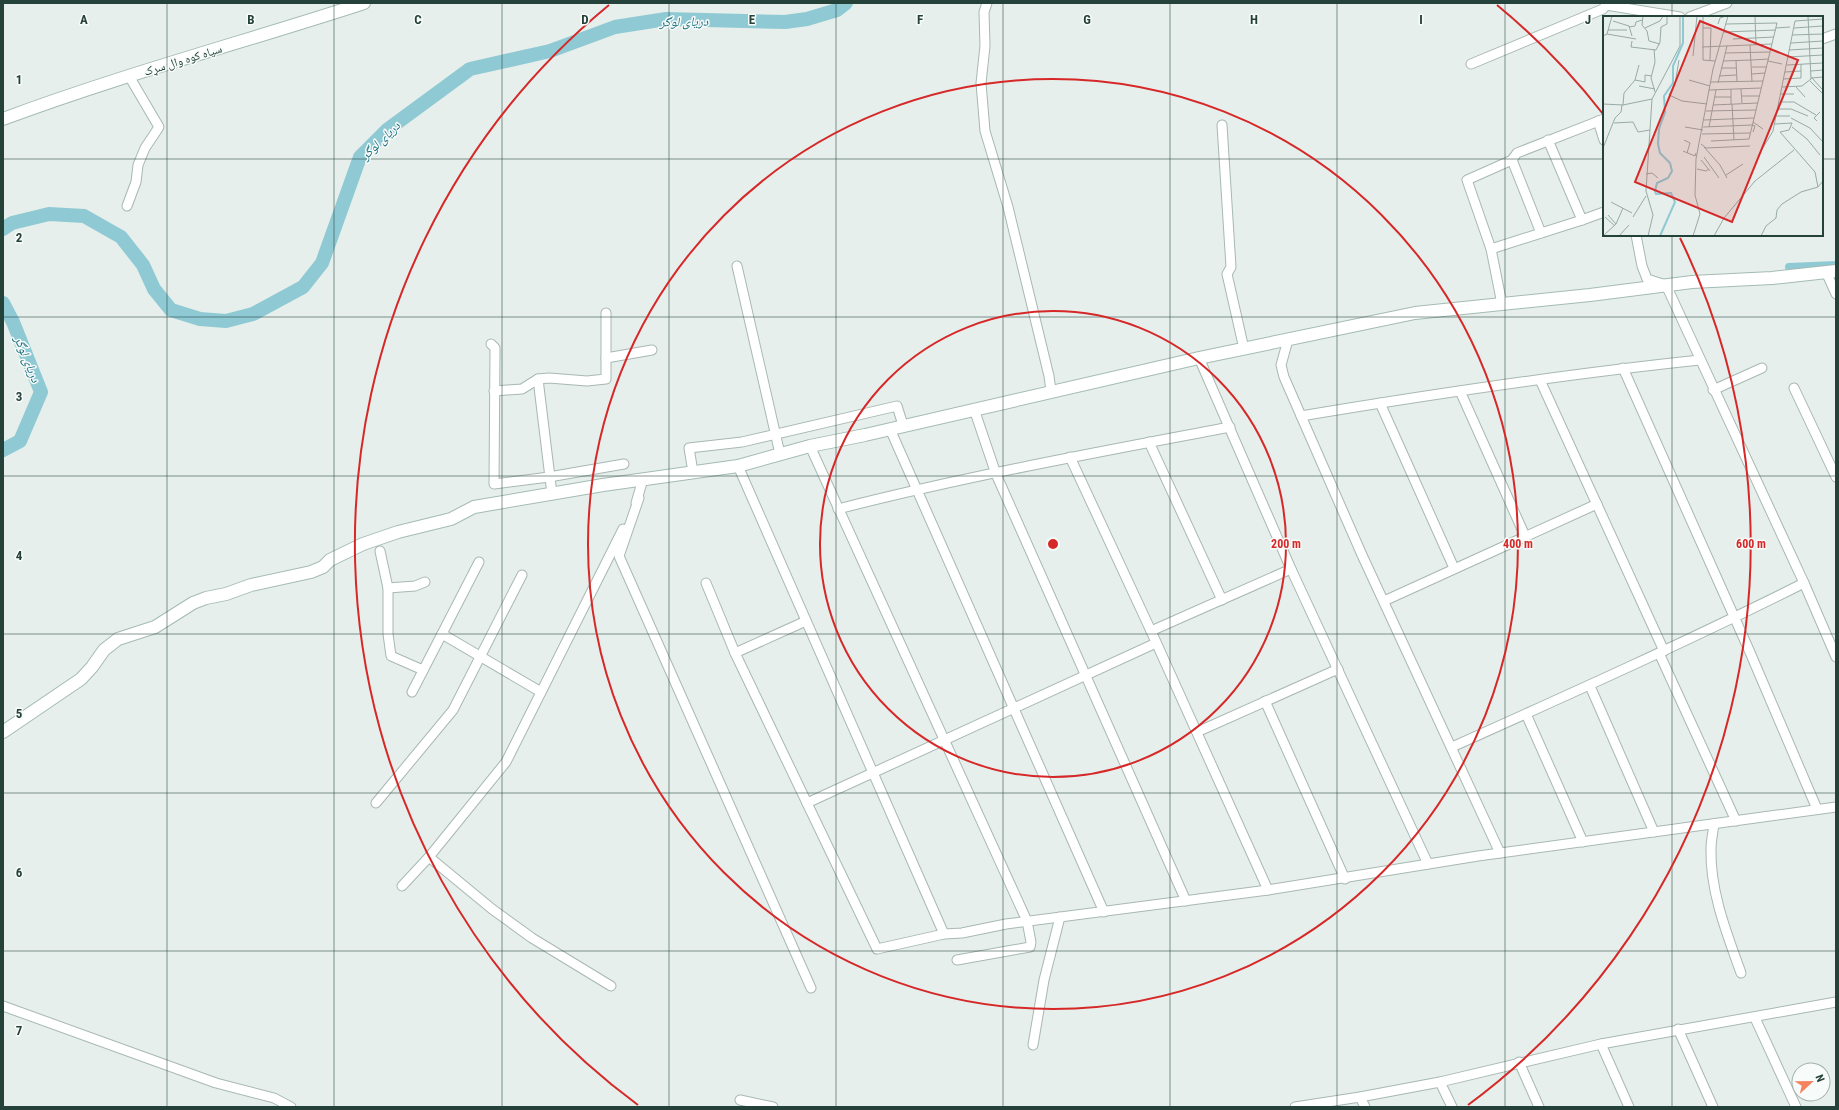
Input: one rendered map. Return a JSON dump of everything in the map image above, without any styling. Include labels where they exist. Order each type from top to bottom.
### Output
[{"type":"street","name":"سیاه کوه وال سړک","points":[[3,119],[72,94],[364,3]]},
{"type":"street","points":[[987,3],[984,12],[985,46],[981,84],[985,132],[1008,207],[1050,384]]},
{"type":"street","points":[[1693,16],[1727,3]]},
{"type":"street","points":[[1471,64],[1603,8],[1606,4],[1674,16]]},
{"type":"street","points":[[1823,39],[1836,34]]},
{"type":"street","points":[[128,206],[136,182],[140,160],[145,148],[159,128],[129,76]]},
{"type":"street","points":[[1502,304],[1491,249],[1467,180],[1512,160],[1517,153],[1601,120],[1603,133]]},
{"type":"street","points":[[1222,125],[1231,267],[1227,274],[1244,346]]},
{"type":"street","points":[[1548,140],[1582,220]]},
{"type":"street","points":[[1512,160],[1541,233]]},
{"type":"street","points":[[1491,249],[1603,212]]},
{"type":"street","points":[[1636,236],[1642,266],[1647,279],[1666,285],[1713,390],[1832,639],[1836,657]]},
{"type":"street","points":[[737,266],[780,454]]},
{"type":"street","points":[[3,732],[81,679],[92,668],[104,650],[118,639],[155,627],[193,603],[251,585],[311,572],[323,567],[330,560],[363,544],[398,532],[451,519],[474,507],[643,479],[738,466],[810,446],[974,409],[1050,384],[1199,358],[1244,346],[1288,340],[1409,314],[1590,295],[1666,285],[1831,272],[1836,294]]},
{"type":"street","points":[[494,391],[522,389],[538,380],[548,378],[587,381],[606,379],[606,313]]},
{"type":"street","points":[[1288,340],[1281,365],[1284,377],[1384,601],[1500,853]]},
{"type":"street","points":[[492,344],[495,348],[494,484],[549,477],[624,464]]},
{"type":"street","points":[[606,358],[652,350]]},
{"type":"street","points":[[1199,358],[1292,569],[1428,864]]},
{"type":"street","points":[[1301,416],[1460,391],[1623,368],[1700,360]]},
{"type":"street","points":[[1623,368],[1817,809]]},
{"type":"street","points":[[1713,390],[1762,368]]},
{"type":"street","points":[[538,380],[552,494]]},
{"type":"street","points":[[1540,380],[1597,504],[1736,821]]},
{"type":"street","points":[[1794,388],[1834,466],[1836,477]]},
{"type":"street","points":[[1460,391],[1525,536]]},
{"type":"street","points":[[1380,403],[1454,568]]},
{"type":"street","points":[[693,472],[688,448],[742,442],[898,406],[903,425]]},
{"type":"street","points":[[974,409],[996,474],[1186,901]]},
{"type":"street","points":[[838,509],[916,489],[996,474],[1070,457],[1230,427]]},
{"type":"street","points":[[890,429],[1104,912]]},
{"type":"street","points":[[1149,442],[1222,600]]},
{"type":"street","points":[[810,446],[1027,921],[1031,942],[1030,947],[958,960]]},
{"type":"street","points":[[1070,457],[1151,631],[1268,890]]},
{"type":"street","points":[[738,466],[944,934]]},
{"type":"street","points":[[643,479],[639,498],[619,556],[810,988]]},
{"type":"street","points":[[402,886],[429,858],[506,762],[639,498]]},
{"type":"street","points":[[1384,601],[1597,504]]},
{"type":"street","points":[[380,551],[388,588],[388,634],[391,656],[423,670]]},
{"type":"street","points":[[412,692],[479,562]]},
{"type":"street","points":[[1151,631],[1292,569]]},
{"type":"street","points":[[376,803],[453,710],[522,575]]},
{"type":"street","points":[[388,588],[415,586],[425,582]]},
{"type":"street","points":[[706,583],[735,653],[877,949],[944,934],[962,933],[1027,921],[1268,890],[1345,879],[1500,853],[1836,807]]},
{"type":"street","points":[[1452,747],[1590,686],[1804,583]]},
{"type":"street","points":[[735,653],[806,621]]},
{"type":"street","points":[[442,634],[541,692]]},
{"type":"street","points":[[807,803],[874,774],[1156,643]]},
{"type":"street","points":[[1197,732],[1338,668]]},
{"type":"street","points":[[1590,686],[1654,832]]},
{"type":"street","points":[[1265,701],[1345,879]]},
{"type":"street","points":[[1526,714],[1583,842]]},
{"type":"street","points":[[1714,824],[1711,849],[1717,897],[1724,927],[1741,973]]},
{"type":"street","points":[[429,858],[492,909],[532,938],[611,986]]},
{"type":"street","points":[[1033,1045],[1044,980],[1060,917]]},
{"type":"street","points":[[1295,1107],[1440,1082],[1601,1044],[1835,1005]]},
{"type":"street","points":[[3,1006],[216,1083],[274,1098],[291,1107]]},
{"type":"street","points":[[1755,1018],[1796,1107]]},
{"type":"street","points":[[1678,1030],[1713,1107]]},
{"type":"street","points":[[1601,1044],[1629,1107]]},
{"type":"street","points":[[1520,1062],[1539,1107]]},
{"type":"street","points":[[1440,1082],[1452,1107]]},
{"type":"street","points":[[1360,1097],[1365,1107]]},
{"type":"street","points":[[740,1100],[772,1107]]},
{"type":"waterway","name":"دریای لوگر","points":[[3,229],[12,223],[49,214],[84,216],[121,237],[143,265],[154,289],[171,310],[200,319],[226,321],[253,314],[303,287],[322,263],[360,157],[387,130],[470,69],[550,51],[615,27],[666,19],[785,22],[807,19],[837,10],[846,3]]},
{"type":"waterway","points":[[1789,267],[1836,265]]},
{"type":"waterway","name":"دریای لوگر","points":[[3,303],[13,322],[41,392],[20,441],[3,450]]}]
